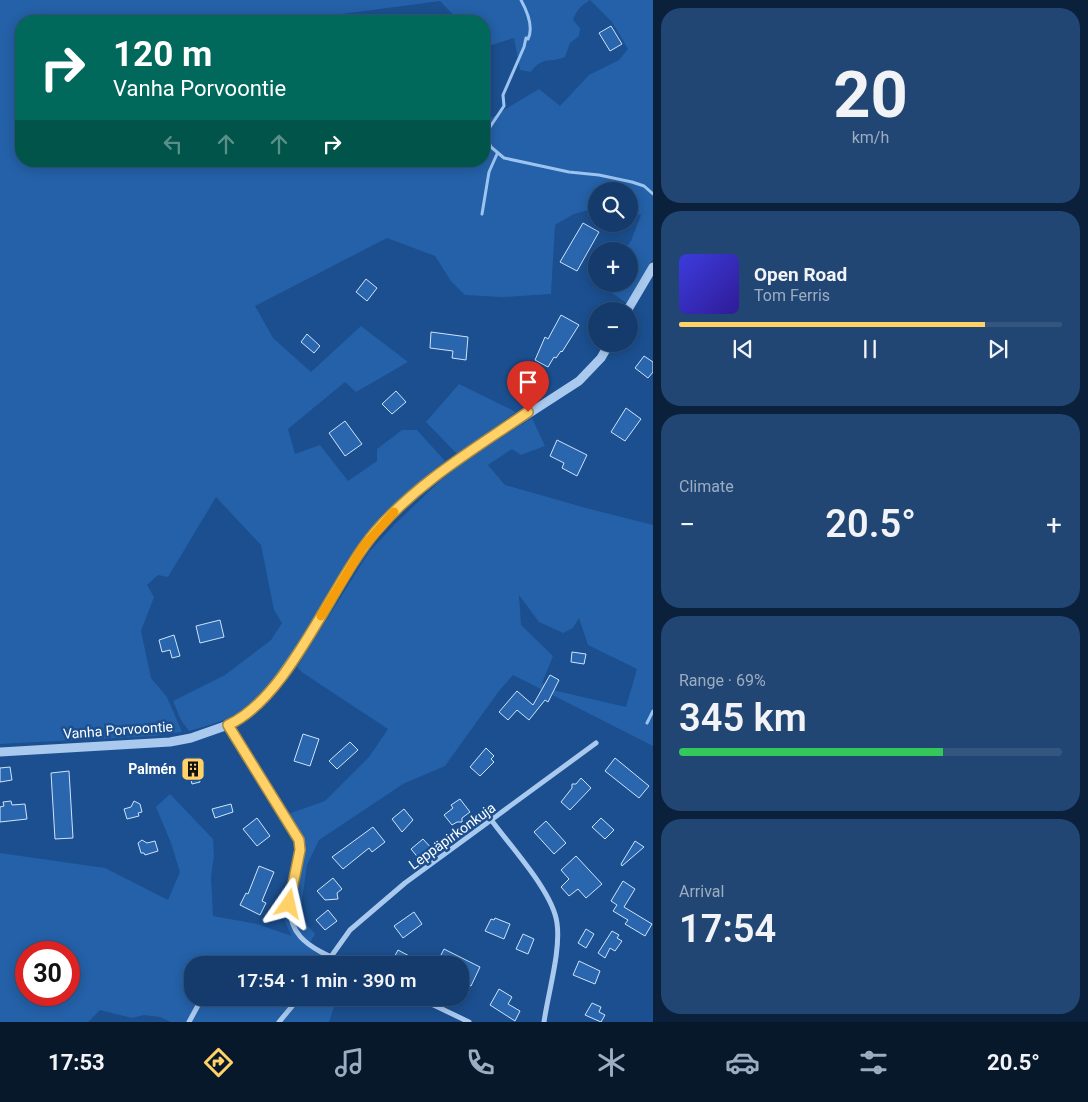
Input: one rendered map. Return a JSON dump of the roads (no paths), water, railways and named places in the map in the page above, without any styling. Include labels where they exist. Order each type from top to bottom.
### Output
[{"type":"street","points":[[632,302],[653,267]]},
{"type":"street","name":"Vanha Porvoontie","points":[[0,752],[170,742],[191,738],[236,721],[252,709],[270,691],[312,631],[363,547],[396,510],[454,462],[528,412],[579,382],[604,352]]},
{"type":"street","points":[[228,725],[299,840],[300,850],[289,904],[290,917],[300,937],[311,946],[329,956]]},
{"type":"street","name":"Leppäpirkonkuja","points":[[332,956],[350,930],[406,883],[596,743]]},
{"type":"street","points":[[492,821],[542,888],[552,905],[557,923],[555,955],[544,1022]]},
{"type":"street","points":[[189,1022],[198,1006]]},
{"type":"street","points":[[279,1022],[292,1006]]},
{"type":"street","points":[[436,1006],[469,1022]]},
{"type":"waterway","points":[[490,127],[504,106],[503,95],[524,47],[526,38],[528,39],[530,34],[529,19],[521,0]]},
{"type":"waterway","points":[[490,145],[504,158],[569,172],[599,175],[632,182],[644,186],[653,194]]},
{"type":"waterway","points":[[482,214],[489,172],[497,154]]},
{"type":"waterway","points":[[647,723],[653,711]]},
{"type":"place","name":"Palmén","points":[[193,769]]}]
